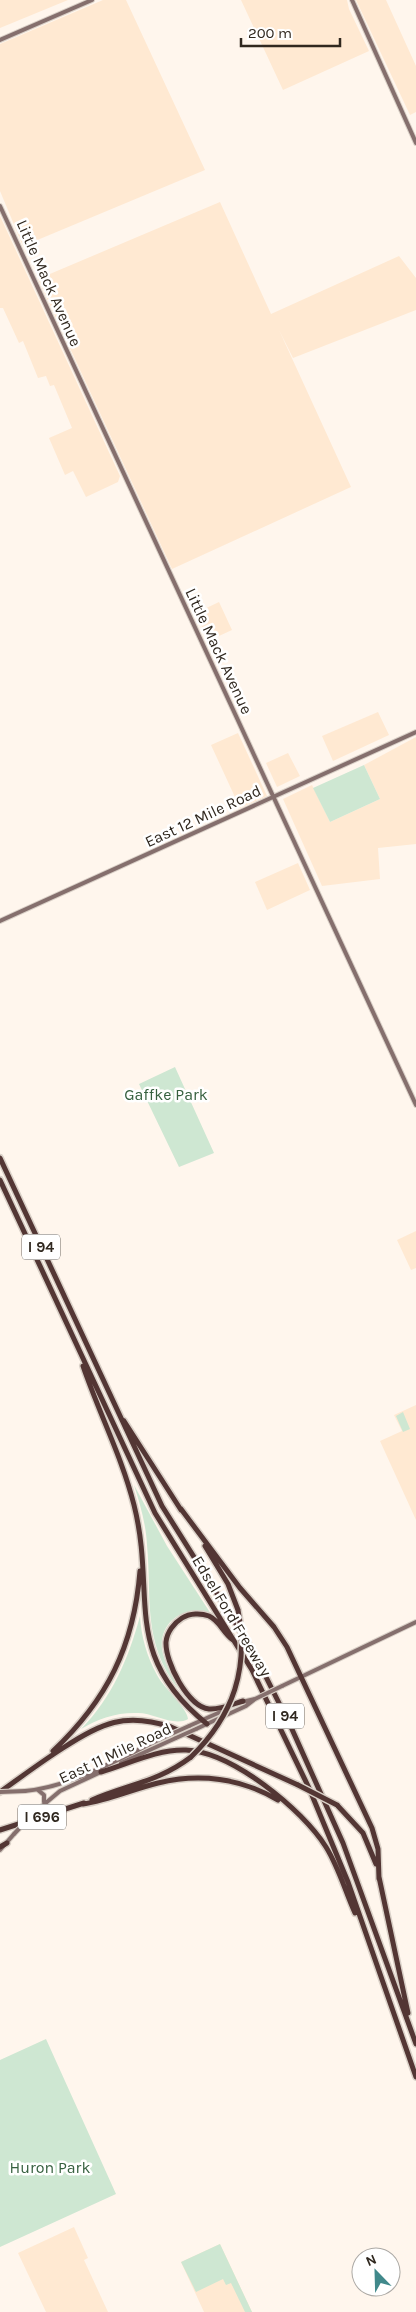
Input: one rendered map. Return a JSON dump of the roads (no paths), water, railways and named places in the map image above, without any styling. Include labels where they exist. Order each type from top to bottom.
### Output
[{"type":"highway","name":"Edsel Ford Freeway","points":[[0,1158],[120,1417],[173,1526],[252,1651],[279,1702],[343,1843],[416,2044]]},
{"type":"highway","name":"Edsel Ford Freeway","points":[[0,1180],[155,1513],[252,1670],[320,1812],[348,1882],[416,2077]]},
{"type":"highway","points":[[76,1344],[132,1496],[140,1542],[144,1617],[150,1648],[173,1690],[207,1724]]},
{"type":"highway","points":[[83,1804],[154,1780],[169,1773],[192,1757],[220,1723],[236,1689],[243,1648],[238,1610],[223,1575],[130,1427],[120,1417]]},
{"type":"highway","points":[[181,1509],[235,1582],[274,1627],[302,1678],[372,1828],[378,1849],[379,1879]]},
{"type":"highway","points":[[44,1760],[91,1711],[121,1658],[138,1596],[140,1542]]},
{"type":"highway","points":[[237,1644],[218,1622],[207,1615],[197,1614],[186,1616],[174,1625],[167,1636],[166,1648],[181,1684],[193,1703],[209,1709],[243,1702]]},
{"type":"highway","points":[[44,1760],[95,1727],[118,1720],[144,1720],[171,1727],[337,1805],[356,1823],[373,1853],[412,2033]]},
{"type":"highway","points":[[101,1772],[166,1752],[193,1751],[211,1756],[241,1771],[295,1811],[316,1832],[334,1861],[365,1934]]},
{"type":"highway","name":"I 696","points":[[0,1792],[44,1760]]},
{"type":"highway","points":[[83,1804],[169,1780],[205,1777],[231,1781],[259,1790],[295,1811]]},
{"type":"highway","name":"I 696","points":[[0,1830],[83,1804]]},
{"type":"highway","points":[[0,1848],[7,1843]]},
{"type":"main road","points":[[0,40],[92,0]]},
{"type":"main road","points":[[352,0],[416,144]]},
{"type":"main road","name":"Little Mack Avenue","points":[[0,206],[416,1105]]},
{"type":"main road","name":"East 12 Mile Road","points":[[0,921],[416,732]]},
{"type":"main road","name":"East 11 Mile Road","points":[[0,1792],[38,1790],[68,1781],[202,1720],[302,1678],[416,1622]]},
{"type":"main road","name":"East 11 Mile Road","points":[[7,1843],[43,1804],[66,1788],[246,1706],[255,1699]]},
{"type":"main road","points":[[38,1790],[44,1795],[43,1804]]},
{"type":"park label","name":"Gaffke Park","points":[[166,1094]]},
{"type":"park label","name":"Huron Park","points":[[50,2167]]}]
